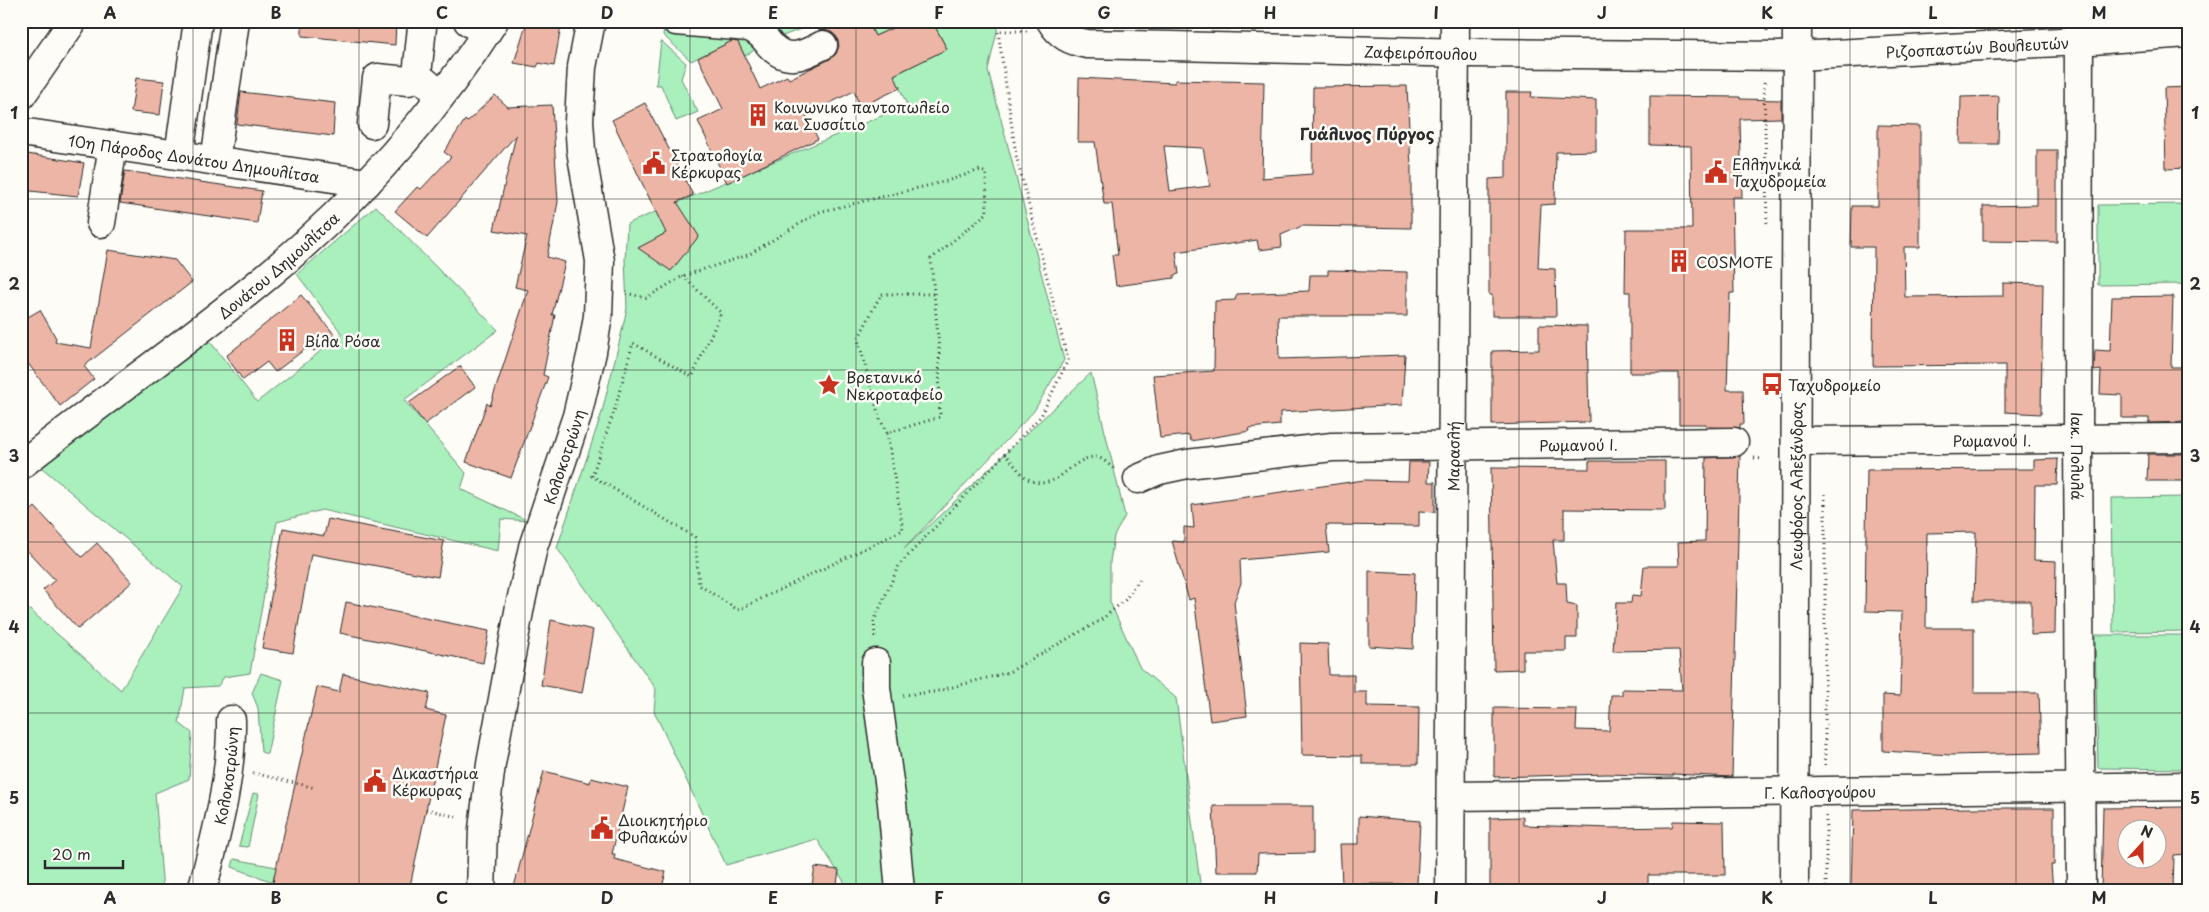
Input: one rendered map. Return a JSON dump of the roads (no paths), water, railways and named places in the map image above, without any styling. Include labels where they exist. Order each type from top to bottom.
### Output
[{"type":"street","points":[[21,96],[73,21]]},
{"type":"street","points":[[179,155],[198,21]]},
{"type":"street","points":[[215,161],[235,21]]},
{"type":"street","name":"Κολοκοτρώνη","points":[[481,891],[483,829],[491,764],[520,606],[533,548],[569,442],[588,375],[600,288],[598,244],[581,150],[579,121],[581,76],[591,21]]},
{"type":"street","points":[[676,21],[749,27],[759,32],[778,52],[791,57],[799,56],[823,45]]},
{"type":"street","name":"Μαρασλή","points":[[1450,891],[1455,21]]},
{"type":"street","name":"Λεωφόρος Αλεξάνδρας","points":[[1794,891],[1797,21]]},
{"type":"street","name":"Δονάτου Δημουλίτσα","points":[[21,464],[258,284],[323,226],[366,183],[415,128],[440,95],[482,25]]},
{"type":"street","name":"Ζαφειρόπουλου","points":[[1041,26],[1070,40],[1087,44],[1454,52],[1797,56]]},
{"type":"street","points":[[417,75],[422,27]]},
{"type":"street","name":"Ριζοσπαστών Βουλευτών","points":[[1797,56],[2079,31],[2188,33]]},
{"type":"street","name":"Ιακ. Πολυλά","points":[[2079,31],[2078,439],[2081,891]]},
{"type":"street","points":[[417,75],[440,95]]},
{"type":"street","points":[[372,124],[377,78],[408,81],[417,75]]},
{"type":"street","name":"10η Πάροδος Δονάτου Δημουλίτσα","points":[[21,132],[366,183]]},
{"type":"street","points":[[101,223],[113,145]]},
{"type":"street","name":"Ρωμανού Ι.","points":[[1796,441],[2188,438]]},
{"type":"street","name":"Ρωμανού Ι.","points":[[1138,479],[1159,470],[1187,464],[1357,445],[1734,442]]},
{"type":"street","points":[[876,663],[876,688],[892,803],[900,891]]},
{"type":"street","name":"Κολοκοτρώνη","points":[[202,891],[217,830],[229,767],[231,720]]},
{"type":"street","name":"Γ. Καλοσγούρου","points":[[1451,796],[2188,786]]},
{"type":"place","name":"Κοινωνικο παντοπωλείο και Συσσίτιο","points":[[758,115]]},
{"type":"place","name":"Στρατολογία Κέρκυρας","points":[[654,163]]},
{"type":"place","name":"Ελληνικά Ταχυδρομεία","points":[[1716,172]]},
{"type":"place","name":"COSMOTE","points":[[1679,261]]},
{"type":"place","name":"Βίλα Ρόσα","points":[[287,340]]},
{"type":"place","name":"Ταχυδρομείο","points":[[1772,384]]},
{"type":"place","name":"Βρετανικό Νεκροταφείο","points":[[829,385]]},
{"type":"place","name":"Δικαστήρια Κέρκυρας","points":[[375,781]]},
{"type":"place","name":"Διοικητήριο Φυλακών","points":[[602,828]]},
{"type":"district","name":"Γυάλινος Πύργος","points":[[1367,133]]}]
